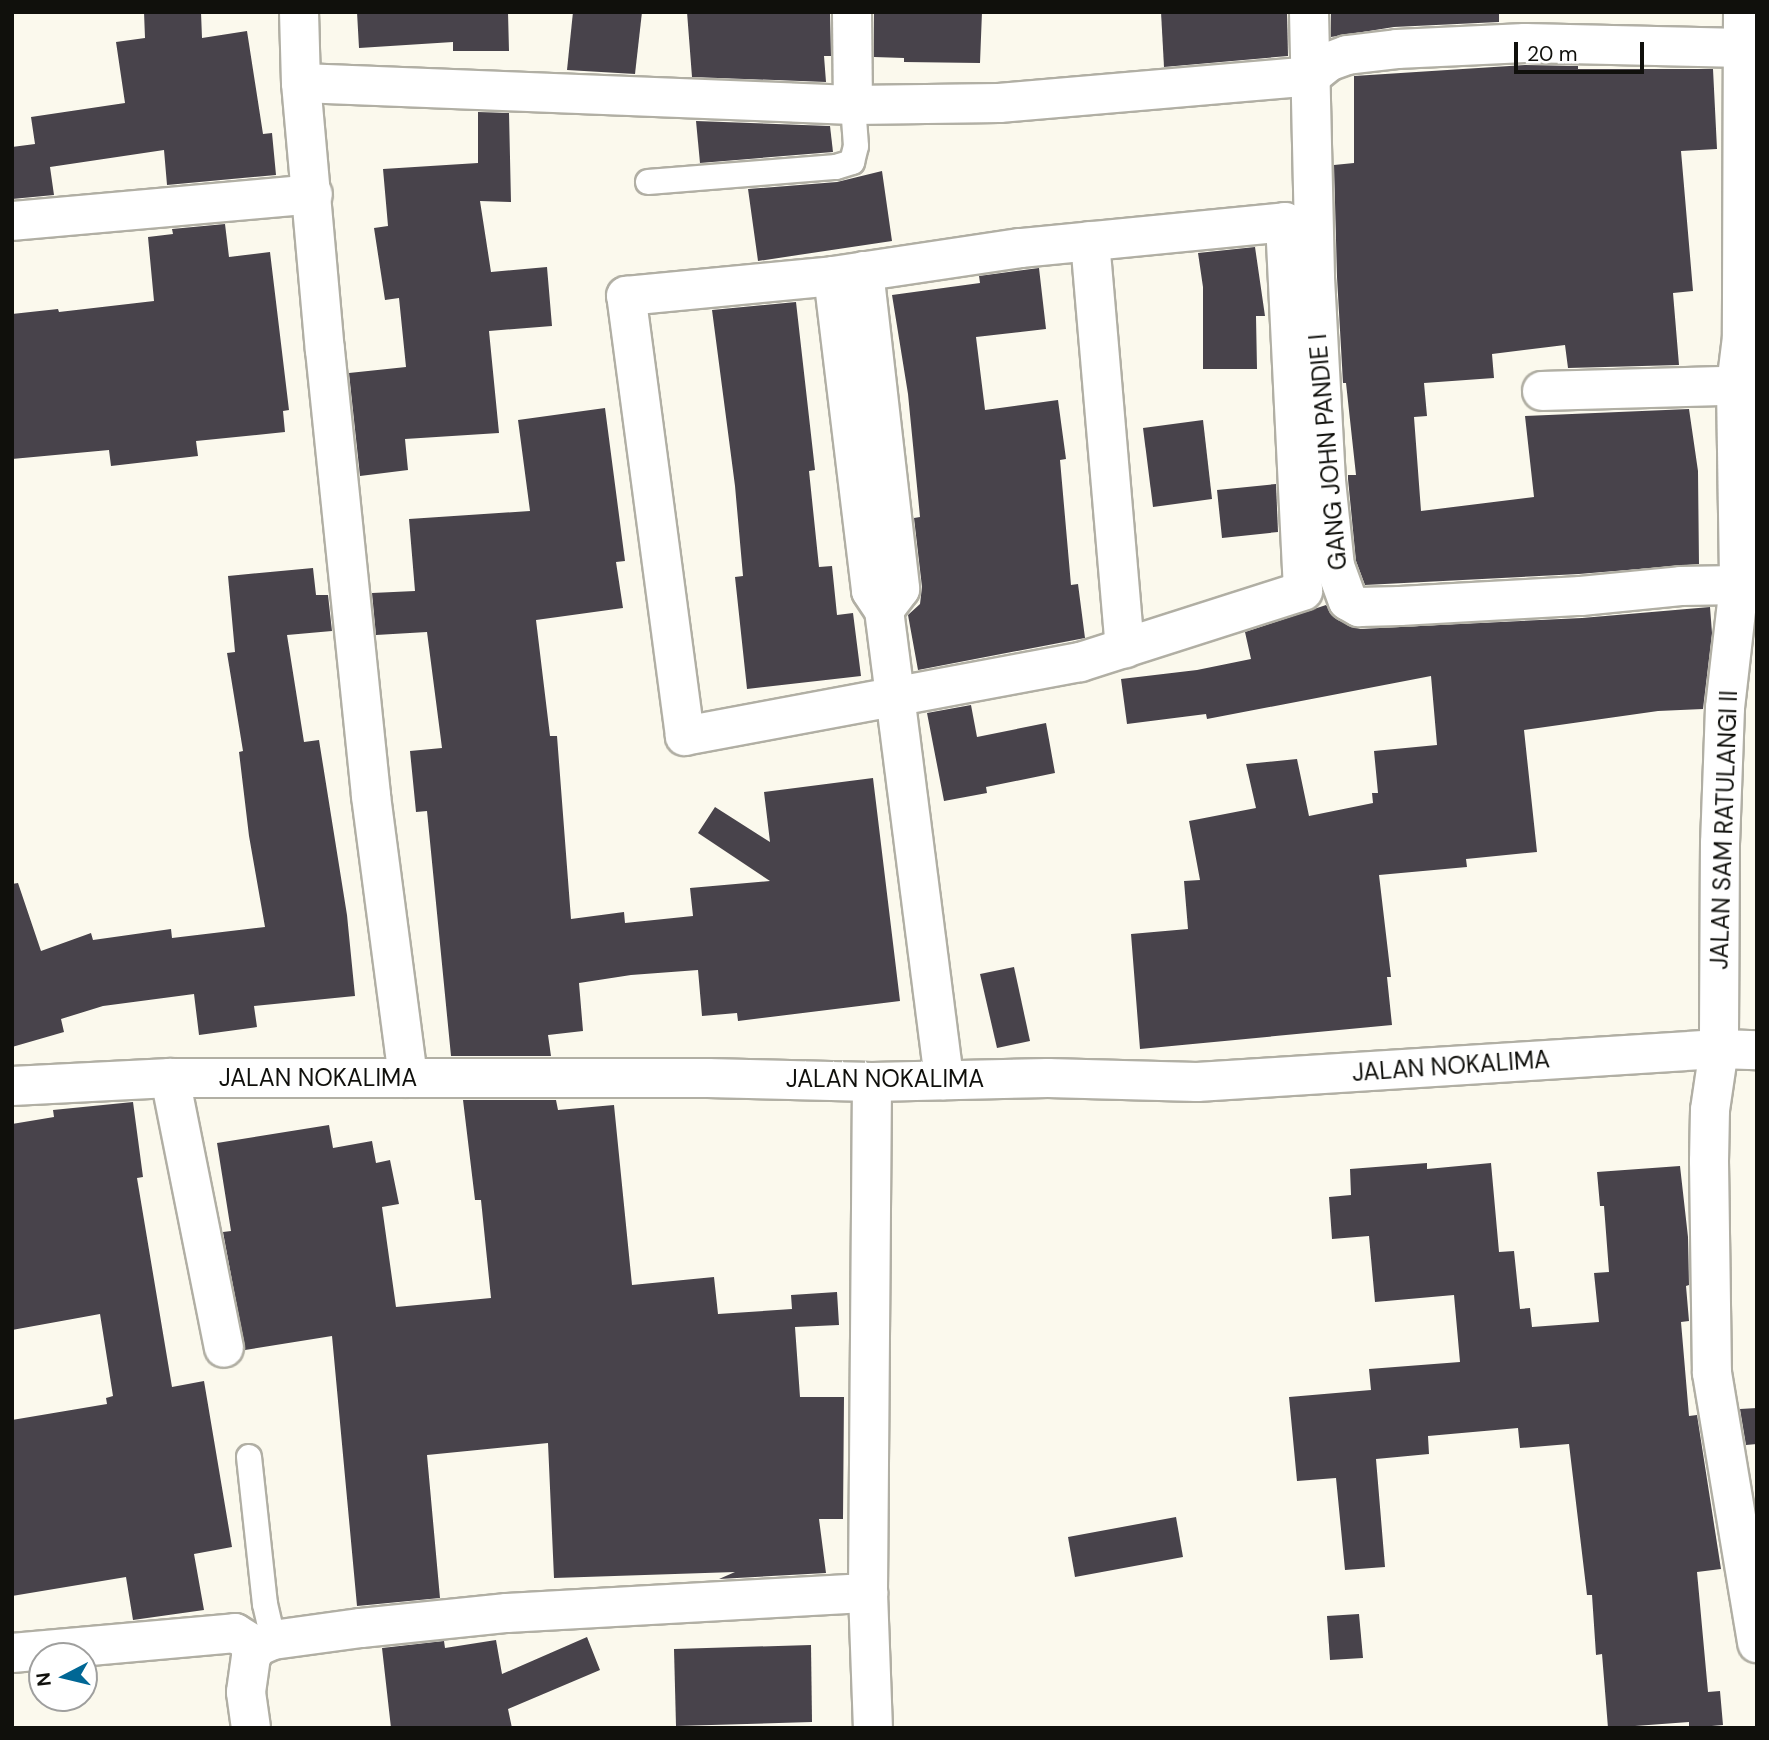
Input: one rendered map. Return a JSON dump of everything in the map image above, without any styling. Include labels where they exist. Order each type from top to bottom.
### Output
[{"type":"street","points":[[299,12],[302,83],[325,350],[371,796],[408,1078]]},
{"type":"street","points":[[852,12],[853,105]]},
{"type":"street","points":[[1309,12],[1311,76]]},
{"type":"street","points":[[302,83],[853,105],[999,103],[1311,76],[1328,62],[1347,55],[1397,49],[1743,30]]},
{"type":"street","name":"JALAN SAM RATULANGI II","points":[[1743,30],[1742,337],[1746,386],[1739,585],[1725,708],[1720,843],[1719,1049],[1710,1110],[1709,1161],[1712,1373],[1735,1525],[1757,1643]]},
{"type":"street","name":"GANG JOHN PANDIE I","points":[[1311,76],[1315,278],[1326,481],[1335,566],[1348,601],[1359,607],[1400,606],[1581,596],[1681,586],[1739,585]]},
{"type":"street","points":[[12,221],[313,194]]},
{"type":"street","points":[[1285,222],[1303,591],[1080,662],[894,699],[685,736],[626,296],[849,274],[1090,241],[1285,222]]},
{"type":"street","points":[[1090,241],[1125,648]]},
{"type":"street","points":[[849,274],[900,589],[884,610],[944,1080]]},
{"type":"street","points":[[1542,391],[1746,386]]},
{"type":"street","name":"JALAN NOKALIMA","points":[[12,1086],[170,1078],[872,1082],[1048,1078],[1197,1082],[1719,1049],[1757,1050]]},
{"type":"street","points":[[170,1078],[224,1348]]},
{"type":"street","points":[[872,1082],[868,1593],[873,1728]]},
{"type":"street","points":[[12,1654],[234,1633],[265,1644],[361,1628],[508,1613],[868,1593]]},
{"type":"street","points":[[251,1728],[247,1674],[251,1657],[265,1644]]},
{"type":"lane","points":[[648,182],[836,167],[852,162],[856,146],[853,105]]},
{"type":"lane","points":[[249,1457],[265,1604],[265,1644]]},
{"type":"building","points":[[144,12],[201,12],[202,38],[247,31],[263,134],[272,133],[276,175],[167,185],[164,150],[50,167],[54,195],[12,199],[12,147],[35,144],[31,117],[125,103],[116,42],[145,38]]},
{"type":"building","points":[[357,12],[508,12],[509,51],[453,51],[453,42],[359,48]]},
{"type":"building","points":[[573,12],[642,12],[635,74],[567,70]]},
{"type":"building","points":[[687,12],[830,12],[831,56],[824,56],[826,82],[692,77]]},
{"type":"building","points":[[874,12],[982,12],[980,63],[904,62],[904,58],[874,57]]},
{"type":"building","points":[[1161,12],[1287,12],[1288,56],[1164,67]]},
{"type":"building","points":[[1331,12],[1499,12],[1499,22],[1394,27],[1331,37]]},
{"type":"building","points":[[1525,65],[1578,66],[1578,69],[1713,69],[1717,149],[1681,151],[1693,291],[1673,293],[1679,365],[1568,368],[1565,345],[1492,354],[1494,378],[1424,383],[1427,416],[1414,417],[1421,511],[1534,497],[1525,416],[1689,409],[1698,471],[1699,564],[1579,574],[1365,585],[1356,561],[1348,479],[1348,475],[1356,475],[1346,383],[1343,383],[1334,165],[1354,163],[1354,76]]},
{"type":"building","points":[[478,112],[509,113],[511,202],[480,201],[491,272],[547,267],[552,326],[489,331],[499,433],[405,439],[408,470],[360,476],[349,373],[406,367],[399,298],[385,300],[374,228],[388,226],[383,169],[478,163]]},
{"type":"building","points":[[696,121],[830,126],[833,152],[700,163]]},
{"type":"building","points":[[882,171],[892,241],[758,261],[748,189],[837,182]]},
{"type":"building","points":[[225,224],[229,257],[270,252],[289,410],[283,411],[285,432],[196,441],[198,456],[111,466],[109,450],[12,459],[12,314],[58,309],[59,312],[154,301],[148,237],[173,234],[172,229]]},
{"type":"building","points":[[1255,247],[1265,316],[1256,316],[1257,369],[1203,369],[1203,287],[1198,253]]},
{"type":"building","points":[[1039,268],[1046,329],[976,337],[985,410],[1058,400],[1066,459],[1060,460],[1071,585],[1078,584],[1085,638],[918,670],[908,615],[920,604],[922,587],[914,518],[920,517],[908,394],[892,295],[980,283],[979,276]]},
{"type":"building","points":[[796,302],[815,470],[809,471],[819,567],[832,566],[837,615],[853,613],[861,676],[747,689],[735,577],[743,576],[735,486],[712,310]]},
{"type":"building","points":[[605,408],[625,561],[616,562],[623,608],[536,620],[550,736],[557,736],[571,919],[624,912],[625,923],[693,916],[690,888],[770,881],[698,833],[715,807],[770,842],[764,792],[873,778],[900,1001],[738,1021],[737,1013],[702,1016],[698,970],[631,975],[579,983],[583,1031],[548,1035],[551,1056],[451,1056],[427,811],[416,812],[410,751],[442,748],[427,632],[376,635],[372,593],[415,591],[409,519],[530,511],[518,420]]},
{"type":"building","points":[[1203,420],[1212,499],[1153,507],[1143,428]]},
{"type":"building","points":[[1276,484],[1278,532],[1222,538],[1217,490]]},
{"type":"building","points":[[313,568],[316,595],[328,595],[332,631],[287,635],[304,742],[319,740],[347,915],[355,996],[254,1006],[257,1027],[199,1035],[194,994],[103,1006],[61,1019],[64,1032],[12,1047],[12,884],[18,883],[41,951],[91,933],[93,940],[171,929],[172,938],[265,927],[249,836],[239,752],[243,751],[227,653],[235,652],[228,576]]},
{"type":"building","points":[[1326,605],[1338,620],[1360,629],[1582,618],[1710,607],[1712,633],[1703,709],[1658,711],[1524,730],[1537,852],[1466,859],[1467,867],[1379,875],[1391,977],[1387,977],[1392,1025],[1140,1049],[1131,934],[1188,929],[1184,881],[1200,880],[1189,821],[1256,808],[1246,764],[1297,759],[1309,816],[1373,803],[1372,793],[1378,793],[1374,751],[1437,745],[1431,676],[1207,719],[1206,714],[1127,724],[1121,679],[1197,670],[1251,659],[1245,632]]},
{"type":"building","points":[[971,705],[977,737],[1046,723],[1055,773],[986,787],[987,793],[944,801],[927,713]]},
{"type":"building","points":[[1014,967],[1030,1041],[997,1048],[980,974]]},
{"type":"building","points":[[463,1100],[556,1100],[558,1110],[614,1105],[632,1285],[714,1277],[718,1314],[792,1309],[791,1295],[837,1292],[839,1325],[795,1327],[800,1397],[844,1397],[843,1519],[819,1519],[826,1573],[719,1579],[735,1572],[554,1578],[548,1443],[427,1455],[440,1598],[357,1606],[332,1336],[245,1350],[223,1232],[231,1231],[217,1143],[329,1125],[333,1148],[372,1141],[376,1163],[390,1160],[399,1204],[382,1207],[396,1307],[491,1298],[481,1200],[475,1200]]},
{"type":"building","points":[[133,1102],[143,1177],[137,1178],[172,1387],[204,1381],[232,1547],[194,1554],[204,1610],[133,1620],[126,1577],[12,1596],[12,1420],[107,1404],[106,1398],[113,1396],[100,1314],[12,1330],[12,1124],[54,1117],[53,1110]]},
{"type":"building","points":[[1427,1163],[1427,1169],[1491,1163],[1499,1252],[1514,1251],[1520,1309],[1530,1308],[1532,1327],[1599,1322],[1594,1273],[1609,1272],[1604,1206],[1600,1206],[1597,1172],[1680,1166],[1688,1237],[1689,1285],[1686,1286],[1689,1321],[1681,1322],[1689,1416],[1697,1415],[1721,1569],[1697,1572],[1708,1692],[1720,1691],[1723,1725],[1689,1728],[1689,1722],[1608,1728],[1602,1654],[1596,1655],[1592,1595],[1587,1595],[1569,1444],[1520,1448],[1518,1428],[1428,1436],[1429,1454],[1376,1459],[1385,1567],[1345,1570],[1336,1478],[1297,1481],[1289,1397],[1371,1390],[1369,1369],[1460,1362],[1454,1295],[1375,1302],[1369,1236],[1332,1239],[1329,1197],[1351,1195],[1350,1169]]},
{"type":"building","points":[[1757,1408],[1757,1444],[1746,1445],[1740,1409]]},
{"type":"building","points":[[1176,1517],[1183,1557],[1075,1577],[1068,1537]]},
{"type":"building","points":[[1359,1614],[1363,1658],[1330,1660],[1327,1616]]},
{"type":"building","points":[[587,1637],[600,1670],[508,1709],[512,1728],[391,1728],[382,1648],[444,1641],[445,1648],[496,1640],[502,1674]]},
{"type":"building","points":[[811,1645],[812,1722],[676,1726],[674,1649]]}]
